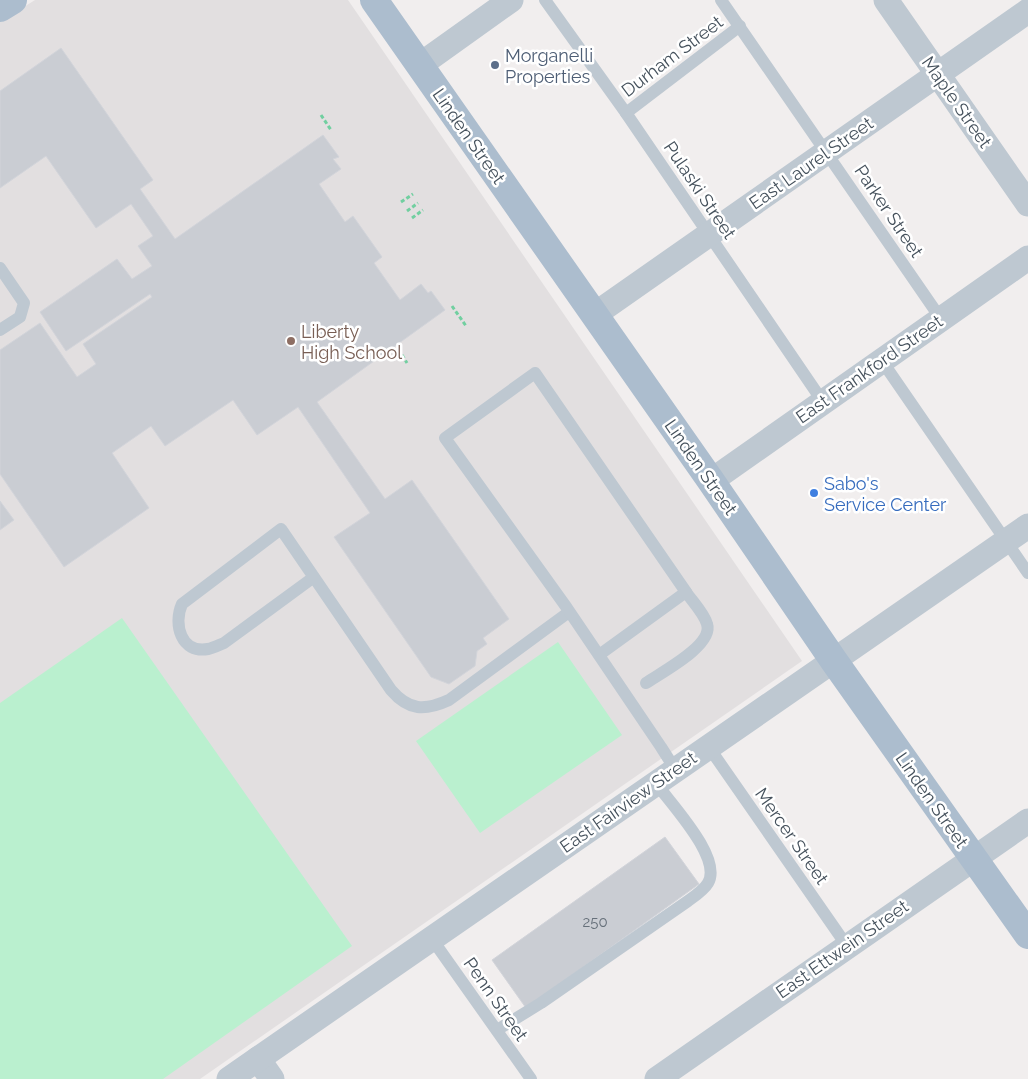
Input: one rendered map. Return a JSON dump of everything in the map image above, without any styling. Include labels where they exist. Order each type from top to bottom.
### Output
[{"type":"main road","points":[[0,8],[13,0]]},
{"type":"main road","name":"Linden Street","points":[[374,0],[711,480],[834,661],[1028,935]]},
{"type":"street","points":[[420,65],[510,0]]},
{"type":"street","name":"Maple Street","points":[[886,0],[1028,204]]},
{"type":"street","name":"East Laurel Street","points":[[594,315],[1028,11]]},
{"type":"street","name":"East Frankford Street","points":[[711,480],[1028,258]]},
{"type":"street","name":"East Fairview Street","points":[[229,1079],[1028,526]]},
{"type":"street","name":"East Ettwein Street","points":[[657,1079],[1028,821]]},
{"type":"street","points":[[258,1059],[272,1079]]},
{"type":"lane","name":"Pulaski Street","points":[[545,0],[626,113],[823,402]]},
{"type":"lane","name":"Parker Street","points":[[722,0],[941,319]]},
{"type":"lane","name":"Durham Street","points":[[626,113],[740,26]]},
{"type":"lane","points":[[0,268],[24,304],[20,317],[0,330]]},
{"type":"lane","points":[[882,361],[1028,573]]},
{"type":"lane","points":[[496,1030],[541,1003],[672,912],[709,882],[711,870],[709,858],[599,655],[446,438],[535,373],[707,624],[707,636],[697,648],[646,683]]},
{"type":"lane","points":[[314,577],[224,643],[208,649],[195,648],[186,643],[179,632],[178,615],[182,604],[281,529],[314,577],[391,690],[400,701],[412,706],[434,707],[449,700],[569,612]]},
{"type":"lane","points":[[599,655],[686,592]]},
{"type":"lane","name":"Mercer Street","points":[[708,746],[847,946]]},
{"type":"lane","name":"Penn Street","points":[[432,939],[531,1079]]},
{"type":"path","points":[[321,115],[331,130]]},
{"type":"path","points":[[402,202],[413,194]]},
{"type":"path","points":[[407,211],[418,203]]},
{"type":"path","points":[[412,218],[423,210]]},
{"type":"path","points":[[452,306],[466,326]]},
{"type":"path","points":[[402,355],[407,363]]},
{"type":"shaded area","name":"Liberty High School","points":[[35,0],[348,0],[802,661],[200,1079],[0,1079],[0,22]]},
{"type":"green space","points":[[122,618],[352,946],[163,1079],[0,1079],[0,703]]},
{"type":"green space","points":[[558,642],[622,735],[480,833],[416,741]]},
{"type":"building","points":[[61,48],[153,180],[140,189],[175,239],[323,135],[339,157],[333,159],[341,169],[319,184],[345,222],[353,216],[382,257],[374,263],[400,300],[421,284],[428,293],[431,291],[445,310],[317,402],[385,499],[412,480],[509,619],[483,638],[487,644],[477,651],[475,666],[449,684],[431,677],[334,537],[370,513],[298,407],[257,435],[233,400],[165,446],[151,426],[112,453],[149,508],[64,567],[0,474],[0,350],[40,323],[77,377],[96,364],[83,344],[152,297],[150,294],[66,351],[40,312],[117,259],[132,279],[152,266],[138,246],[153,236],[131,204],[96,228],[46,156],[0,188],[0,91]]},
{"type":"building","points":[[0,501],[14,520],[0,530]]},
{"type":"building","points":[[665,837],[699,884],[526,1008],[492,960]]},
{"type":"place","name":"Morganelli Properties","points":[[495,65]]},
{"type":"place","name":"Liberty High School","points":[[291,341]]},
{"type":"place","name":"Sabo's Service Center","points":[[814,493]]}]
